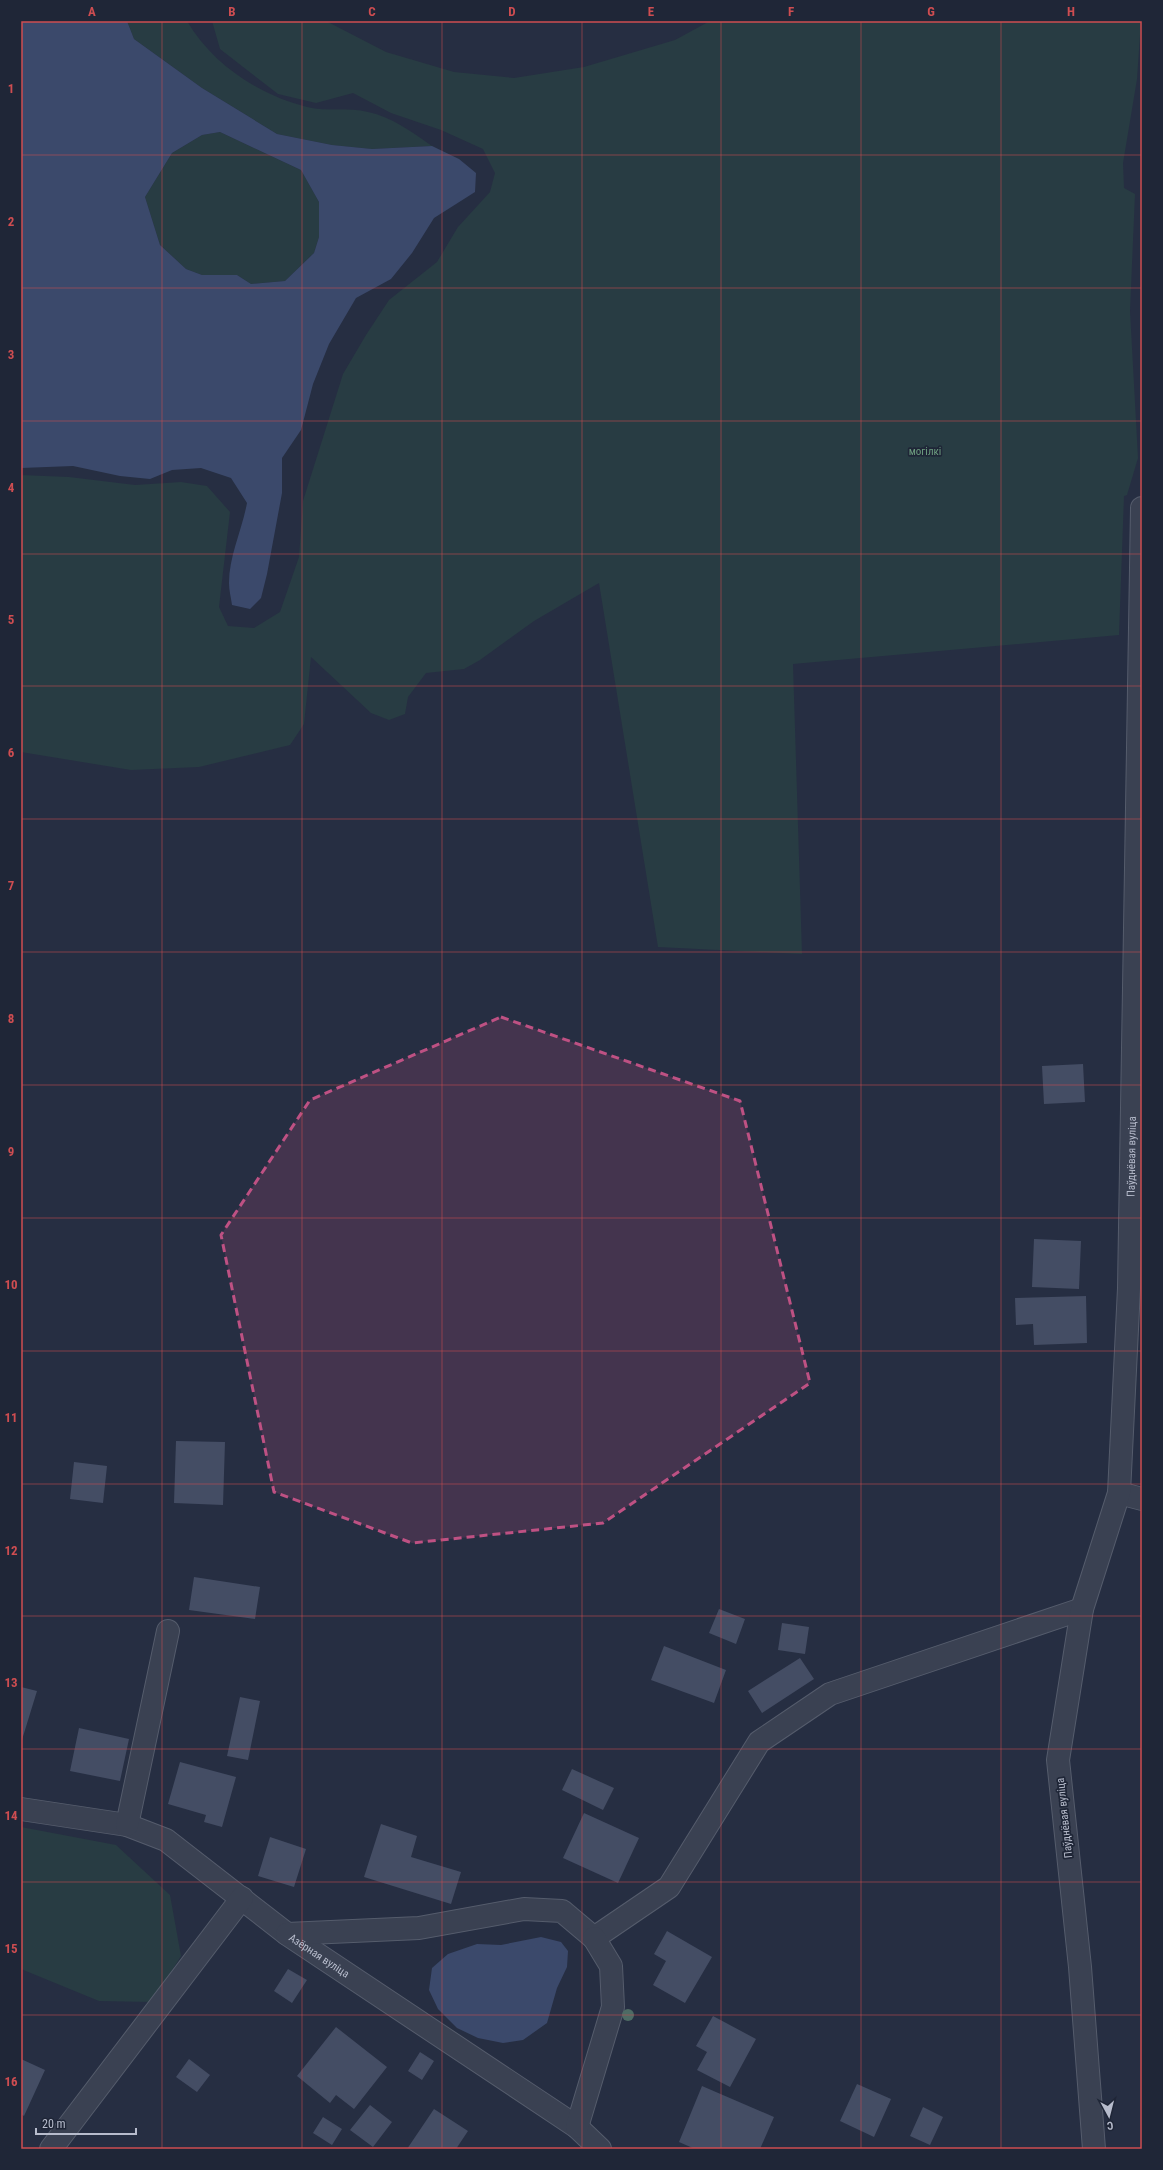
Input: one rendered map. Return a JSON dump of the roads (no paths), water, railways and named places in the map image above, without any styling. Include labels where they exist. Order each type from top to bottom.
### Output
[{"type":"street","name":"Паўднёвая вуліца","points":[[1094,2149],[1080,1967],[1058,1760],[1082,1609],[1119,1493],[1129,1288],[1142,508]]},
{"type":"street","points":[[1119,1493],[1142,1499]]},
{"type":"street","points":[[594,1938],[668,1887],[759,1742],[830,1694],[1082,1609]]},
{"type":"street","points":[[127,1825],[168,1631]]},
{"type":"street","name":"Азёрная вуліца","points":[[21,1809],[127,1825],[166,1840],[287,1934],[577,2127],[600,2149]]},
{"type":"street","points":[[51,2149],[242,1898]]},
{"type":"street","points":[[287,1934],[419,1928],[524,1909],[562,1911],[594,1938],[612,1966],[613,2007],[577,2127]]},
{"type":"water","points":[[21,21],[127,21],[134,39],[202,88],[277,134],[332,145],[372,149],[432,146],[459,159],[476,173],[475,192],[434,218],[412,253],[391,279],[356,298],[329,344],[313,384],[301,430],[282,458],[282,493],[267,574],[261,598],[250,609],[232,605],[229,583],[231,563],[247,503],[231,478],[201,468],[172,470],[150,479],[120,476],[73,466],[21,468]],"holes":[[[220,132],[301,170],[319,202],[319,237],[314,253],[285,281],[251,284],[237,275],[202,275],[186,269],[160,245],[145,197],[172,153],[202,135]]]},
{"type":"water","points":[[541,1937],[561,1942],[568,1951],[567,1967],[557,1988],[547,2023],[523,2040],[503,2043],[478,2038],[457,2028],[438,2009],[429,1990],[432,1968],[448,1954],[477,1944],[501,1945]]},
{"type":"park label","name":"могілкі","points":[[925,451]]}]
